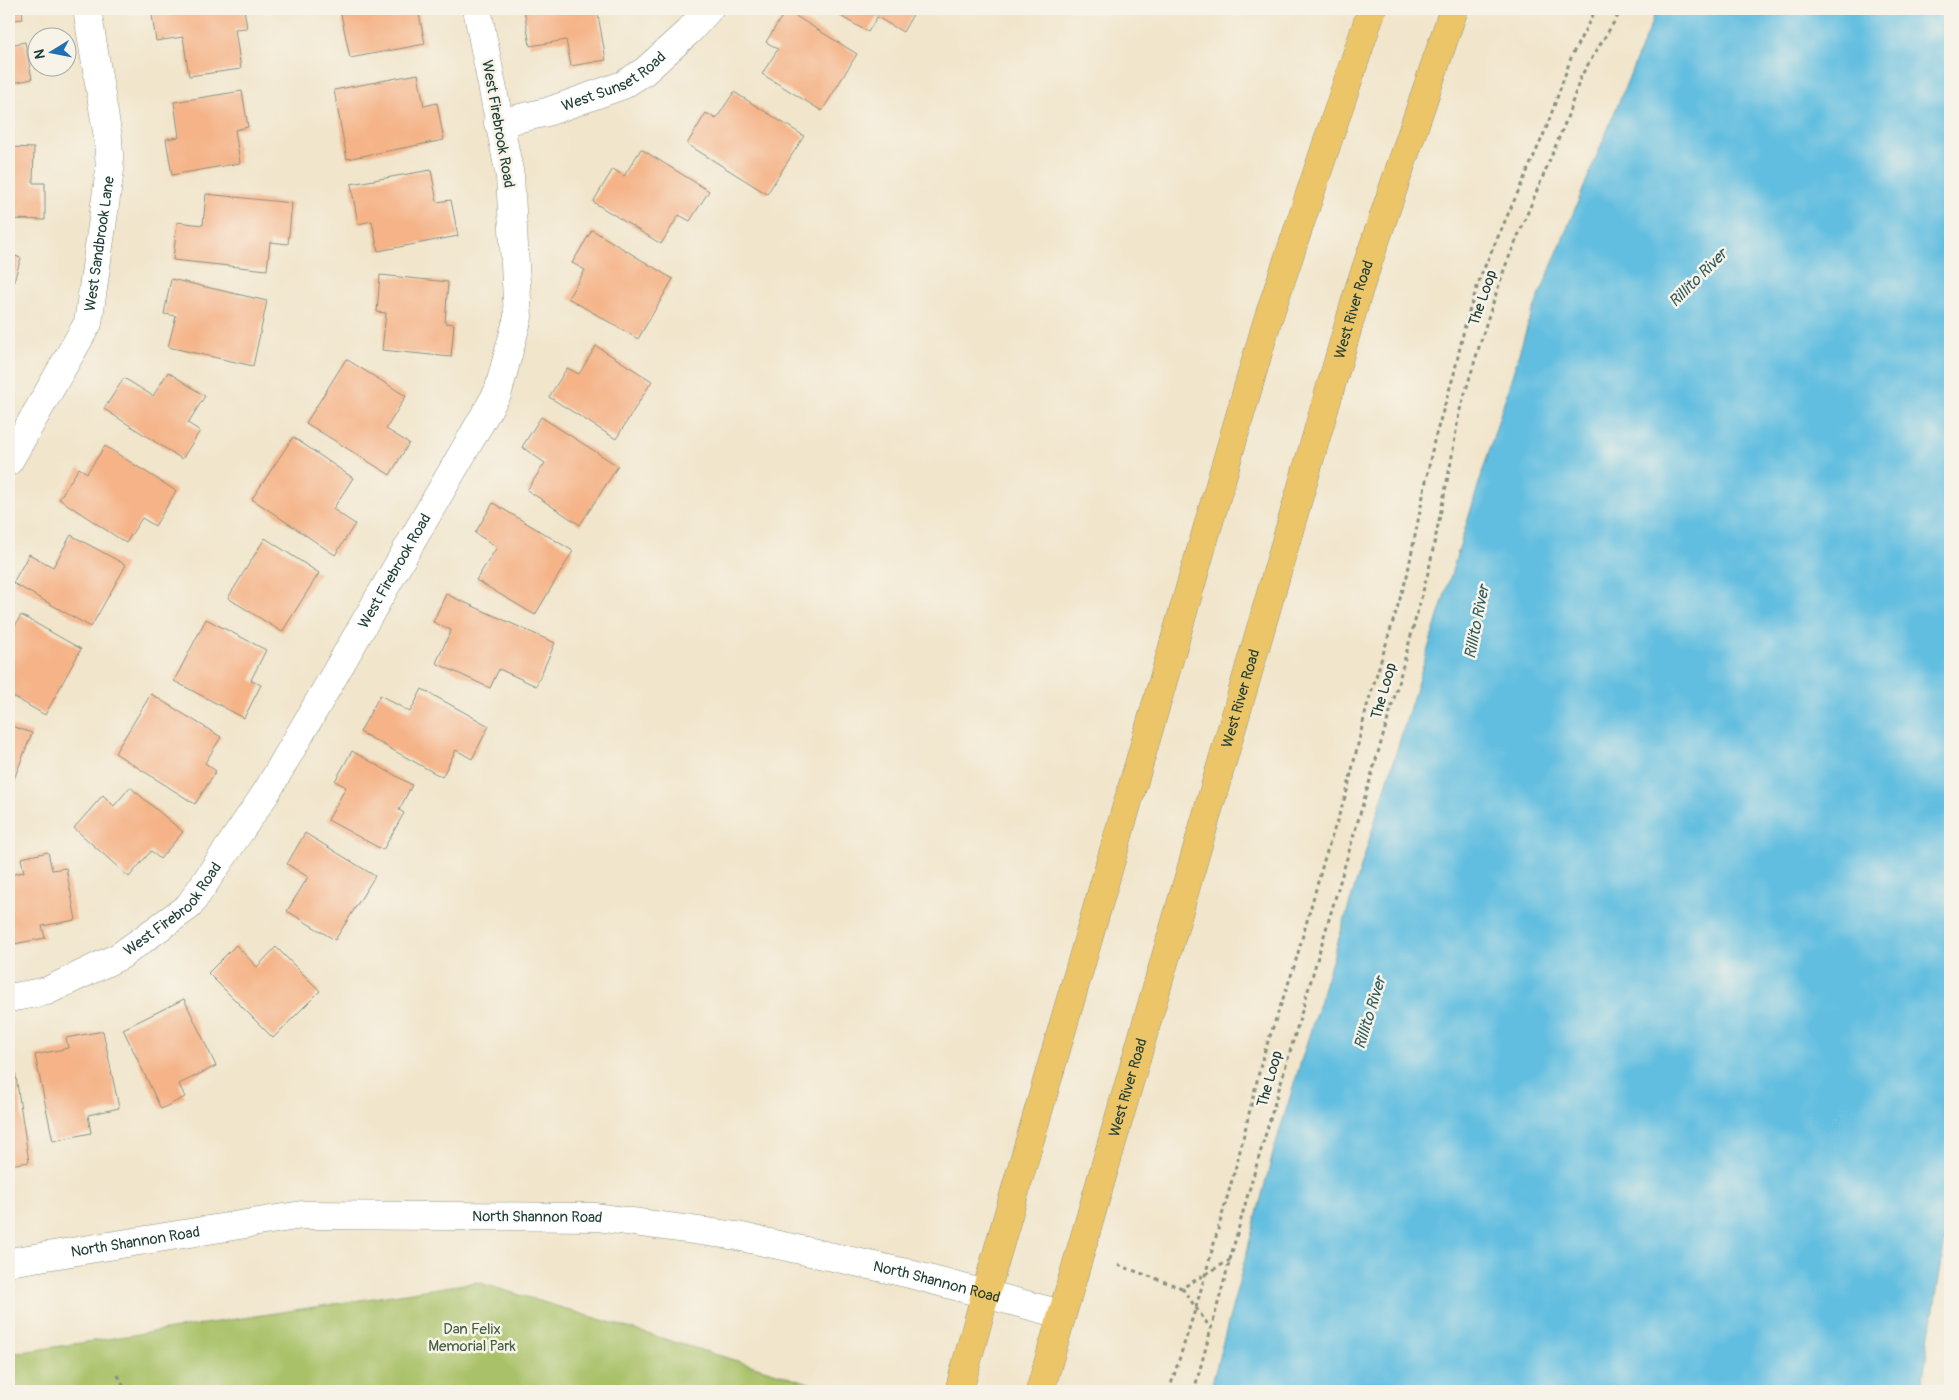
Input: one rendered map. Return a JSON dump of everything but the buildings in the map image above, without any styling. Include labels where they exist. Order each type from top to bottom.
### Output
[{"type":"main road","points":[[959,1391],[985,1295],[1267,322],[1372,9]]},
{"type":"main road","name":"West River Road","points":[[1040,1391],[1359,290],[1454,9]]},
{"type":"street","name":"West Sandbrook Lane","points":[[9,461],[88,323],[110,170],[108,138],[87,9]]},
{"type":"street","name":"West Firebrook Road","points":[[9,998],[48,990],[120,956],[189,906],[266,793],[498,392],[518,317],[510,176],[477,9]]},
{"type":"street","name":"West Sunset Road","points":[[498,123],[547,112],[623,85],[645,70],[689,31],[709,9]]},
{"type":"street","name":"North Shannon Road","points":[[9,1262],[302,1215],[596,1217],[737,1236],[906,1273],[1061,1314]]},
{"type":"path","points":[[1169,1391],[1196,1307],[1238,1160],[1263,1056],[1294,967],[1325,857],[1347,791],[1367,706],[1407,576],[1434,441],[1454,374],[1466,321],[1481,275],[1546,129],[1572,55],[1596,9]]},
{"type":"path","name":"The Loop","points":[[1194,1391],[1246,1201],[1396,695],[1429,569],[1459,413],[1486,324],[1506,267],[1566,121],[1582,76],[1622,9]]},
{"type":"path","points":[[1182,1288],[1230,1260]]},
{"type":"path","points":[[1118,1265],[1182,1288],[1212,1329]]},
{"type":"path","points":[[118,1375],[126,1391]]},
{"type":"green space","name":"Dan Felix Memorial Park","points":[[477,1282],[836,1391],[9,1391],[9,1354]]},
{"type":"water","name":"Rillito River","points":[[1657,9],[1950,9],[1950,1209],[1921,1391],[1210,1391],[1275,1146],[1529,321]]}]
